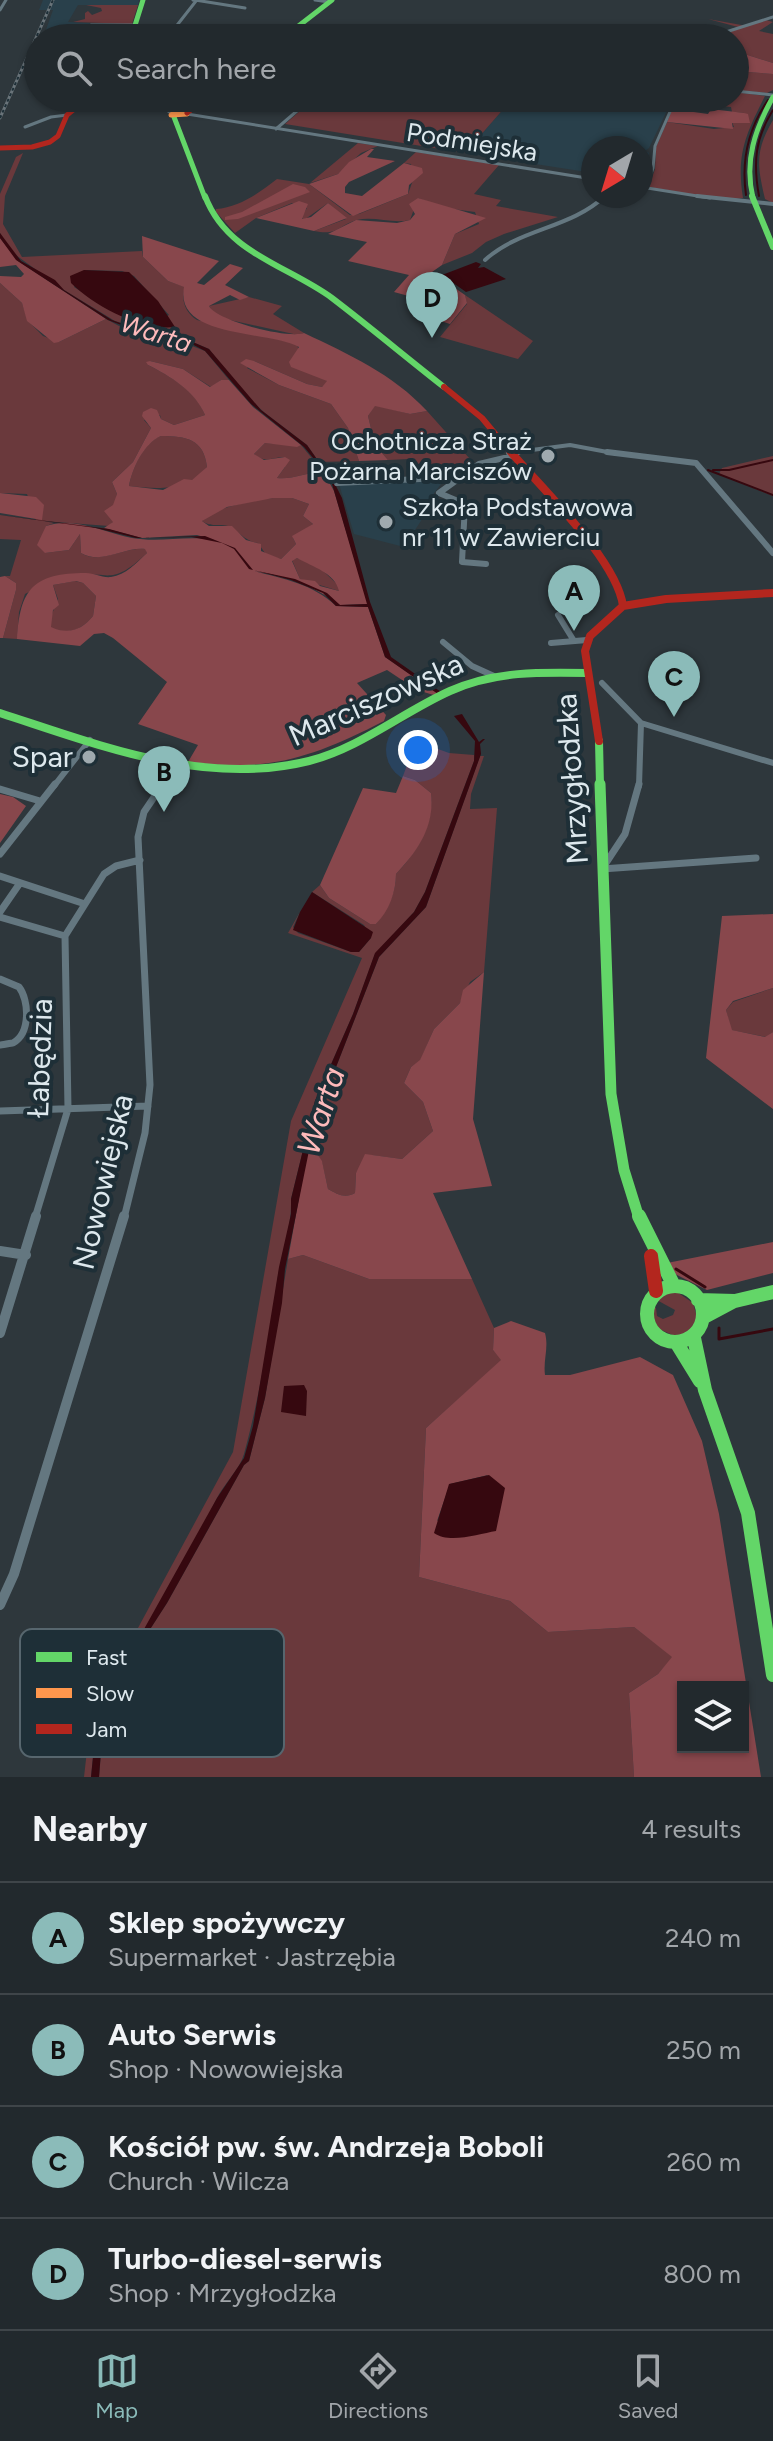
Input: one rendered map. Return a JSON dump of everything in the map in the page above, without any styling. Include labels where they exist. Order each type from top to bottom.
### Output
[{"type":"street","points":[[0,10],[6,0]]},
{"type":"street","points":[[135,24],[143,0]]},
{"type":"street","points":[[180,24],[193,9],[194,0],[245,8]]},
{"type":"street","points":[[315,0],[330,1]]},
{"type":"street","points":[[301,24],[330,1]]},
{"type":"street","points":[[749,25],[773,17]]},
{"type":"street","points":[[749,93],[773,96],[757,121],[749,157],[754,204],[773,247]]},
{"type":"street","points":[[752,139],[773,105]]},
{"type":"street","points":[[0,148],[26,148],[55,140],[71,112]]},
{"type":"street","points":[[176,112],[180,114],[211,211],[243,248],[334,300],[482,418],[510,455],[561,508],[608,566],[621,590],[623,606]]},
{"type":"street","points":[[276,129],[296,112]]},
{"type":"street","points":[[653,168],[655,144],[670,112]]},
{"type":"street","name":"Podmiejska","points":[[180,114],[581,177]]},
{"type":"street","points":[[25,127],[54,116],[67,115]]},
{"type":"street","points":[[653,189],[754,204],[773,204]]},
{"type":"street","points":[[754,204],[773,238]]},
{"type":"street","points":[[485,260],[504,243],[590,213],[594,208]]},
{"type":"street","points":[[486,564],[462,562],[465,504],[439,493],[479,464],[510,455],[570,445],[641,458],[696,463],[773,553]]},
{"type":"street","points":[[337,483],[462,477]]},
{"type":"street","points":[[551,643],[587,640],[623,606],[666,599],[773,593]]},
{"type":"street","points":[[558,615],[574,641]]},
{"type":"street","name":"Mrzygłodzka","points":[[587,640],[585,651],[598,722],[614,1141],[626,1187],[650,1250],[656,1291]]},
{"type":"street","points":[[443,642],[472,666],[494,676]]},
{"type":"street","name":"Marciszowska","points":[[0,713],[176,765],[216,770],[274,768],[306,762],[345,748],[448,693],[494,676],[588,673]]},
{"type":"street","points":[[602,683],[641,723],[773,763]]},
{"type":"street","points":[[602,869],[621,845],[638,805],[641,723]]},
{"type":"street","points":[[0,854],[90,740]]},
{"type":"street","name":"Nowowiejska","points":[[0,1605],[14,1574],[130,1196],[150,1085],[138,837],[141,817],[176,765]]},
{"type":"street","points":[[0,789],[40,801]]},
{"type":"street","points":[[602,869],[756,858]]},
{"type":"street","points":[[20,883],[0,914],[65,936],[109,870],[140,860]]},
{"type":"street","points":[[0,876],[40,886],[85,904]]},
{"type":"street","name":"Łabędzia","points":[[0,1333],[68,1109],[65,936]]},
{"type":"street","points":[[0,979],[18,986],[24,994],[25,1027],[13,1043],[0,1045]]},
{"type":"street","points":[[0,1111],[148,1106]]},
{"type":"street","name":"Mrzygłodzka","points":[[650,1250],[674,1286]]},
{"type":"street","points":[[0,1251],[26,1255]]},
{"type":"street","points":[[674,1286],[692,1293],[704,1317],[703,1326],[694,1338],[676,1342],[666,1339],[651,1325],[647,1306],[656,1291],[674,1286]]},
{"type":"street","points":[[704,1317],[735,1301],[773,1292]]},
{"type":"street","points":[[698,1300],[735,1301]]},
{"type":"street","points":[[694,1338],[705,1390],[748,1513],[773,1675]]},
{"type":"street","points":[[676,1342],[705,1390]]},
{"type":"shaded area","points":[[43,0],[139,0],[138,5],[78,5],[68,22],[90,24],[48,24],[53,10],[39,10]]},
{"type":"shaded area","points":[[86,5],[138,5],[132,24],[73,22],[85,19],[88,11],[92,15],[102,11],[101,8]]},
{"type":"shaded area","points":[[766,20],[773,22],[759,31],[773,34],[773,63],[749,55],[749,25]]},
{"type":"shaded area","points":[[749,55],[773,63],[773,74],[749,72]]},
{"type":"shaded area","points":[[749,72],[773,74],[773,90],[767,93],[749,91]]},
{"type":"shaded area","points":[[749,94],[765,96],[744,145],[741,169],[743,198],[726,200],[653,188],[656,147],[667,122],[714,129],[734,127],[732,122],[748,122],[744,113],[732,112],[749,112]]},
{"type":"shaded area","points":[[299,112],[501,112],[465,153],[285,124]]},
{"type":"shaded area","points":[[501,112],[666,112],[653,140],[653,136],[581,136],[581,171],[465,153]]},
{"type":"shaded area","points":[[671,112],[736,112],[748,114],[750,123],[732,123],[733,129],[667,122]]},
{"type":"shaded area","points":[[773,120],[773,203],[765,199],[759,158]]},
{"type":"shaded area","points":[[358,143],[378,146],[361,153],[338,174],[310,183]]},
{"type":"shaded area","points":[[374,149],[367,157],[395,161],[349,182],[345,193],[362,196],[404,163],[422,168],[423,173],[409,185],[408,194],[353,216],[309,184],[338,174],[349,162]]},
{"type":"shaded area","points":[[416,152],[499,165],[474,194],[501,200],[496,206],[558,217],[504,234],[472,253],[442,265],[455,234],[479,224],[475,212],[445,208],[418,198],[410,220],[363,219],[334,231],[322,232],[314,231],[346,219],[328,203],[304,220],[301,217],[307,208],[292,203],[256,218],[235,233],[216,212],[216,209],[249,198],[277,179],[309,184],[350,215],[359,214],[408,194],[413,180],[411,164],[404,163]]},
{"type":"shaded area","points":[[23,153],[5,196],[3,224],[22,257],[142,251],[143,257],[168,281],[185,287],[185,306],[197,320],[297,344],[299,352],[328,382],[322,387],[307,384],[254,361],[247,368],[279,385],[331,404],[348,428],[359,461],[319,462],[307,445],[242,392],[209,349],[188,340],[179,341],[205,351],[229,380],[221,380],[211,387],[183,369],[150,361],[148,365],[189,392],[205,415],[174,425],[161,419],[160,415],[144,420],[151,428],[133,462],[112,482],[117,494],[113,522],[109,526],[43,521],[54,523],[46,526],[45,553],[69,550],[80,534],[81,553],[88,556],[137,549],[146,549],[147,553],[116,574],[61,577],[25,594],[19,612],[17,639],[3,638],[16,590],[16,583],[5,576],[10,576],[21,540],[0,539],[0,515],[36,520],[27,494],[0,493],[0,283],[22,303],[28,321],[43,336],[59,342],[106,319],[119,326],[178,340],[115,321],[64,290],[13,253],[0,233],[0,194],[16,157]],"holes":[[[84,270],[122,271],[134,276],[169,315],[150,325],[109,309],[74,287]]]},
{"type":"shaded area","points":[[293,184],[310,192],[238,219],[225,220],[225,217],[242,212]]},
{"type":"shaded area","points":[[418,198],[486,218],[455,234],[442,265],[432,272],[465,295],[467,303],[450,324],[413,312],[423,300],[394,292],[409,275],[348,261],[367,242],[328,234],[356,220],[397,223],[410,220],[415,214],[409,204]]},
{"type":"shaded area","points":[[299,201],[308,204],[302,219],[311,217],[328,203],[347,218],[314,231],[256,218]]},
{"type":"shaded area","points":[[142,236],[219,261],[197,283],[204,285],[230,264],[243,268],[225,285],[249,297],[240,300],[230,295],[209,306],[215,312],[254,327],[304,333],[385,376],[427,411],[410,414],[375,406],[368,416],[375,445],[388,460],[359,461],[348,428],[331,404],[279,385],[240,363],[246,359],[254,361],[307,384],[322,387],[327,381],[291,367],[289,362],[299,347],[226,330],[193,316],[185,304],[184,287],[168,281],[143,257]]},
{"type":"shaded area","points":[[0,238],[18,261],[106,319],[54,343],[27,321],[22,303],[0,283],[0,276],[21,277],[24,274],[16,265],[0,267]]},
{"type":"shaded area","points":[[465,295],[533,341],[518,359],[440,337],[467,304]]},
{"type":"shaded area","points":[[249,297],[282,306],[273,314],[304,333],[298,335],[225,319],[215,315],[209,306]]},
{"type":"shaded area","points":[[146,362],[183,369],[210,387],[221,380],[229,380],[253,407],[301,445],[265,443],[254,454],[264,460],[285,457],[290,460],[277,478],[324,473],[334,491],[368,604],[340,605],[319,592],[299,582],[254,571],[308,587],[336,606],[368,607],[385,657],[437,693],[437,696],[417,690],[387,670],[357,683],[386,715],[384,721],[359,734],[312,753],[267,763],[217,765],[188,762],[198,745],[138,724],[167,682],[113,638],[104,633],[94,634],[80,646],[17,639],[26,596],[42,581],[68,574],[116,576],[147,553],[145,549],[137,549],[89,556],[81,553],[80,534],[69,550],[45,553],[37,545],[46,526],[78,524],[142,539],[214,540],[197,535],[142,538],[104,528],[113,522],[104,511],[113,505],[117,494],[112,482],[133,462],[151,428],[142,416],[143,412],[151,408],[157,410],[161,419],[174,425],[205,415],[188,392]],"holes":[[[170,436],[192,441],[202,450],[207,467],[192,480],[184,479],[163,490],[129,486],[140,457],[155,439]],[[273,498],[292,498],[309,504],[303,516],[313,524],[292,536],[296,544],[281,559],[261,551],[261,544],[246,540],[232,526],[209,526],[202,521],[227,507]],[[297,558],[322,571],[333,580],[339,591],[320,586],[315,581],[300,579],[292,561]],[[76,581],[83,583],[96,596],[93,616],[74,630],[63,631],[51,627],[53,610],[59,605],[53,585]]]},
{"type":"shaded area","points":[[375,405],[410,414],[427,411],[470,459],[455,474],[417,475],[409,459],[388,460],[375,445],[368,416]]},
{"type":"shaded area","points":[[161,436],[186,438],[198,445],[207,467],[191,481],[181,485],[161,488],[129,486],[140,457],[149,444]]},
{"type":"shaded area","points":[[265,443],[301,445],[324,473],[277,478],[285,467],[285,457],[265,459],[254,454]]},
{"type":"shaded area","points":[[773,456],[773,496],[719,474],[722,468]]},
{"type":"shaded area","name":"Szkoła Podstawowa nr 11 w Zawierciu","points":[[444,480],[423,508],[428,510],[404,547],[354,534],[339,484]]},
{"type":"shaded area","points":[[0,493],[36,497],[44,505],[42,520],[0,513]]},
{"type":"shaded area","points":[[273,498],[292,498],[309,504],[303,516],[313,524],[293,538],[296,544],[281,559],[267,556],[258,543],[228,526],[202,521],[225,508]]},
{"type":"shaded area","points":[[297,558],[319,567],[341,588],[339,591],[300,579],[292,560]]},
{"type":"shaded area","points":[[5,576],[16,583],[16,590],[3,638],[0,638],[0,577]]},
{"type":"shaded area","points":[[75,581],[83,583],[96,596],[93,616],[74,630],[51,628],[50,619],[58,599],[53,585]]},
{"type":"shaded area","points":[[416,741],[449,753],[474,755],[425,892],[414,912],[375,954],[315,1101],[291,1199],[290,1220],[263,1369],[242,1460],[219,1494],[145,1629],[137,1629],[233,1452],[291,1121],[362,958],[288,933],[300,912],[293,927],[298,933],[351,952],[359,952],[371,938],[364,925],[312,892],[320,885],[329,898],[370,924],[376,924],[388,907],[396,874],[417,847],[430,816],[431,793],[415,780],[403,776]]},
{"type":"shaded area","points":[[480,756],[484,756],[471,794],[470,809],[497,808],[484,972],[470,982],[460,1003],[434,1029],[420,1061],[411,1067],[404,1083],[423,1102],[433,1131],[402,1159],[371,1155],[356,1173],[355,1193],[341,1195],[328,1189],[322,1162],[309,1142],[315,1121],[379,957],[426,907]]},
{"type":"shaded area","points":[[403,776],[415,780],[431,793],[430,816],[418,847],[396,874],[388,907],[376,924],[370,924],[329,898],[320,885],[363,788],[396,793]]},
{"type":"shaded area","points":[[0,794],[13,797],[26,806],[0,843]]},
{"type":"shaded area","points":[[773,914],[773,988],[733,1001],[726,1010],[732,1030],[765,1037],[773,1032],[773,1109],[706,1058],[722,916]]},
{"type":"shaded area","points":[[484,972],[473,1119],[492,1186],[433,1193],[472,1279],[369,1279],[303,1255],[288,1259],[309,1142],[322,1161],[328,1189],[348,1196],[355,1193],[356,1173],[365,1154],[402,1159],[433,1131],[423,1102],[404,1083],[411,1067],[420,1060],[434,1029],[460,1003],[463,990]]},
{"type":"shaded area","points":[[773,988],[773,1032],[766,1037],[731,1030],[726,1010],[733,1002]]},
{"type":"shaded area","points":[[773,1242],[773,1273],[707,1290],[673,1273],[667,1263]]},
{"type":"shaded area","points":[[303,1255],[369,1279],[472,1279],[494,1328],[493,1350],[502,1360],[426,1428],[419,1577],[510,1601],[548,1632],[634,1627],[673,1657],[658,1674],[629,1693],[634,1777],[99,1777],[101,1757],[284,1757],[284,1629],[150,1629],[249,1461],[265,1398],[288,1259]]},
{"type":"shaded area","points":[[677,1292],[693,1303],[698,1321],[688,1334],[677,1337],[659,1329],[653,1318],[652,1306],[656,1308],[657,1316],[663,1319],[673,1315],[675,1310],[655,1299],[665,1293]]},
{"type":"shaded area","points":[[511,1321],[545,1333],[545,1375],[570,1375],[640,1357],[673,1375],[702,1441],[719,1514],[746,1681],[677,1681],[677,1753],[749,1753],[749,1702],[761,1777],[634,1777],[629,1693],[658,1674],[672,1657],[634,1627],[548,1632],[510,1601],[419,1577],[426,1428],[501,1360],[493,1350],[494,1328]],"holes":[[[488,1475],[437,1521],[450,1484]]]},
{"type":"shaded area","points":[[86,1757],[93,1757],[91,1777],[84,1777]]},
{"type":"water","name":"Warta","points":[[0,233],[21,261],[55,280],[64,290],[112,320],[188,340],[209,349],[261,410],[307,445],[333,482],[304,447],[251,404],[205,351],[188,342],[137,331],[108,320],[16,260],[0,238]]},
{"type":"water","points":[[476,262],[481,264],[478,268],[484,267],[506,279],[466,292],[442,275]]},
{"type":"water","points":[[84,270],[129,272],[158,301],[175,327],[133,321],[92,300],[71,283],[70,276]]},
{"type":"water","points":[[332,484],[335,484],[342,498],[370,602],[391,657],[441,692],[438,694],[385,657],[368,607],[336,606],[323,593],[291,580],[249,569],[234,549],[222,543],[192,537],[150,538],[205,536],[235,548],[253,570],[295,579],[327,593],[340,605],[367,604]]},
{"type":"water","points":[[0,515],[109,529],[142,538],[96,528]]},
{"type":"water","points":[[462,714],[479,742],[485,739],[480,744],[481,754],[426,907],[379,957],[315,1121],[285,1269],[265,1398],[249,1461],[167,1603],[150,1629],[144,1629],[217,1498],[244,1458],[253,1426],[279,1267],[291,1214],[291,1199],[315,1101],[353,1014],[375,953],[414,912],[425,892],[474,761],[475,741],[454,716]]},
{"type":"water","points":[[312,892],[373,932],[359,952],[351,952],[293,930]]},
{"type":"water","points":[[304,1385],[307,1391],[306,1416],[281,1412],[284,1386]]},
{"type":"water","points":[[489,1475],[505,1488],[496,1531],[456,1538],[434,1533],[449,1484]]},
{"type":"water","points":[[93,1757],[101,1757],[99,1777],[91,1777]]},
{"type":"waterway","points":[[746,195],[748,145],[755,122],[768,100]]},
{"type":"waterway","points":[[759,196],[757,151],[762,131],[773,110]]},
{"type":"waterway","points":[[713,470],[729,470],[773,460]]},
{"type":"waterway","points":[[708,470],[773,495]]},
{"type":"waterway","points":[[676,1269],[705,1287]]},
{"type":"waterway","points":[[719,1328],[719,1339],[773,1329]]},
{"type":"railway","points":[[42,24],[53,0]]},
{"type":"railway","points":[[0,118],[24,65]]},
{"type":"traffic: fast","points":[[135,24],[143,0]]},
{"type":"traffic: fast","points":[[301,24],[332,0]]},
{"type":"traffic: fast","points":[[773,97],[755,134],[749,172],[756,209],[773,247]]},
{"type":"traffic: fast","points":[[174,117],[208,205],[230,235],[248,252],[329,296],[444,387]]},
{"type":"traffic: fast","points":[[0,713],[152,759],[230,769],[270,768],[331,754],[431,700],[473,682],[516,674],[588,673]]},
{"type":"traffic: fast","points":[[599,741],[609,1054],[616,1132],[635,1208],[674,1286]]},
{"type":"traffic: fast","points":[[675,1286],[694,1295],[703,1314],[694,1333],[675,1342],[656,1333],[647,1314],[656,1295],[675,1286]]},
{"type":"traffic: fast","points":[[698,1300],[735,1301],[773,1292]]},
{"type":"traffic: fast","points":[[704,1317],[734,1301]]},
{"type":"traffic: fast","points":[[694,1338],[705,1390],[748,1513],[773,1675]]},
{"type":"traffic: fast","points":[[676,1342],[700,1381]]},
{"type":"traffic: slow","points":[[176,112],[171,115],[187,114],[181,112]]},
{"type":"traffic: jam","points":[[0,148],[32,147],[50,142],[58,136],[71,112]]},
{"type":"traffic: jam","points":[[444,387],[482,418],[608,566],[621,590],[623,606],[590,636],[585,651],[599,741]]},
{"type":"traffic: jam","points":[[623,606],[666,599],[773,593]]},
{"type":"traffic: jam","points":[[651,1256],[656,1291]]},
{"type":"place","name":"Turbo-diesel-serwis","points":[[432,338]]},
{"type":"place","name":"Ochotnicza Straż Pożarna Marciszów","points":[[548,456]]},
{"type":"place","name":"Szkoła Podstawowa nr 11 w Zawierciu","points":[[386,522]]},
{"type":"place","name":"Sklep spożywczy","points":[[574,631]]},
{"type":"place","name":"Kościół pw. św. Andrzeja Boboli","points":[[674,717]]},
{"type":"place","name":"Spar","points":[[89,757]]},
{"type":"place","name":"Auto Serwis","points":[[164,812]]}]
